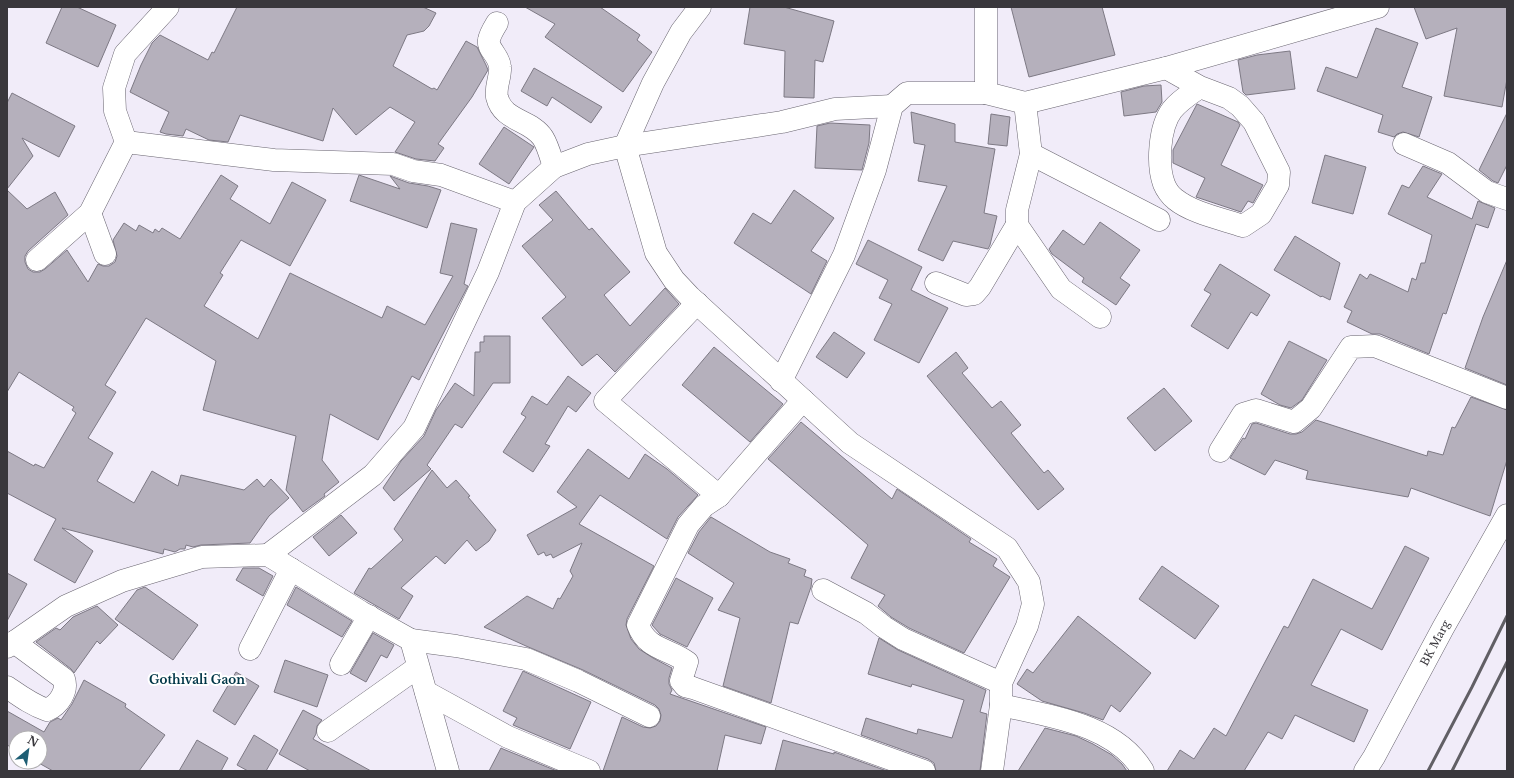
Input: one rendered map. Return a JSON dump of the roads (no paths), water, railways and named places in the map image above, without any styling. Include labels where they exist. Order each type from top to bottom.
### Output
[{"type":"street","points":[[36,260],[90,213],[126,142],[115,111],[114,88],[125,54],[168,7]]},
{"type":"street","points":[[700,7],[681,32],[653,83],[625,146],[656,253],[674,280],[697,303],[850,443],[1007,548],[1029,582],[1033,604],[1027,626],[1001,683],[1001,706],[992,771]]},
{"type":"street","points":[[986,7],[986,93]]},
{"type":"street","points":[[781,380],[844,255],[875,170],[892,106],[906,93],[986,93],[1025,103],[1166,68],[1378,7]]},
{"type":"street","points":[[496,23],[489,39],[490,48],[497,54],[500,66],[497,95],[500,105],[505,113],[533,128],[543,138],[554,167]]},
{"type":"street","points":[[1166,68],[1200,87],[1229,98],[1240,106],[1254,122],[1279,172],[1278,185],[1261,214],[1243,226],[1187,208],[1174,198],[1165,186],[1160,168],[1164,124],[1171,111],[1186,97],[1200,87]]},
{"type":"street","points":[[936,283],[966,295],[974,294],[1017,225],[1017,210],[1031,154],[1025,103]]},
{"type":"street","points":[[268,555],[373,475],[414,428],[488,272],[516,202],[554,167],[588,154],[625,146],[775,124],[835,109],[892,106]]},
{"type":"street","points":[[126,142],[274,160],[393,164],[413,171],[441,175],[516,202]]},
{"type":"street","points":[[1404,144],[1448,163],[1487,192],[1507,199]]},
{"type":"street","points":[[1031,154],[1159,220]]},
{"type":"street","points":[[90,213],[105,254]]},
{"type":"street","points":[[1017,225],[1061,289],[1100,317]]},
{"type":"street","points":[[697,303],[605,401],[718,496]]},
{"type":"street","points":[[1220,451],[1243,414],[1256,410],[1294,422],[1311,408],[1352,346],[1375,346],[1507,398]]},
{"type":"street","points":[[803,400],[718,496],[704,506],[688,525],[638,625],[642,635],[650,643],[687,662],[681,681],[685,686],[924,771]]},
{"type":"street","name":"BK Marg","points":[[1365,771],[1507,515]]},
{"type":"street","points":[[7,687],[37,706],[47,710],[54,707],[66,686],[64,678],[11,644],[66,606],[122,581],[202,557],[268,555],[411,640],[456,646],[526,659],[578,681],[649,716]]},
{"type":"street","points":[[250,649],[291,569]]},
{"type":"street","points":[[823,590],[866,613],[903,640],[1001,683]]},
{"type":"street","points":[[341,664],[369,616]]},
{"type":"street","points":[[411,640],[448,771]]},
{"type":"street","points":[[328,731],[418,667]]},
{"type":"street","points":[[426,692],[508,737],[588,771]]},
{"type":"street","points":[[1001,706],[1060,718],[1082,726],[1110,739],[1124,748],[1138,762],[1143,771]]},
{"type":"railway","points":[[1428,771],[1507,616]]},
{"type":"railway","points":[[1452,771],[1507,662]]},
{"type":"district","name":"Gothivali Gaon","points":[[197,679]]}]
